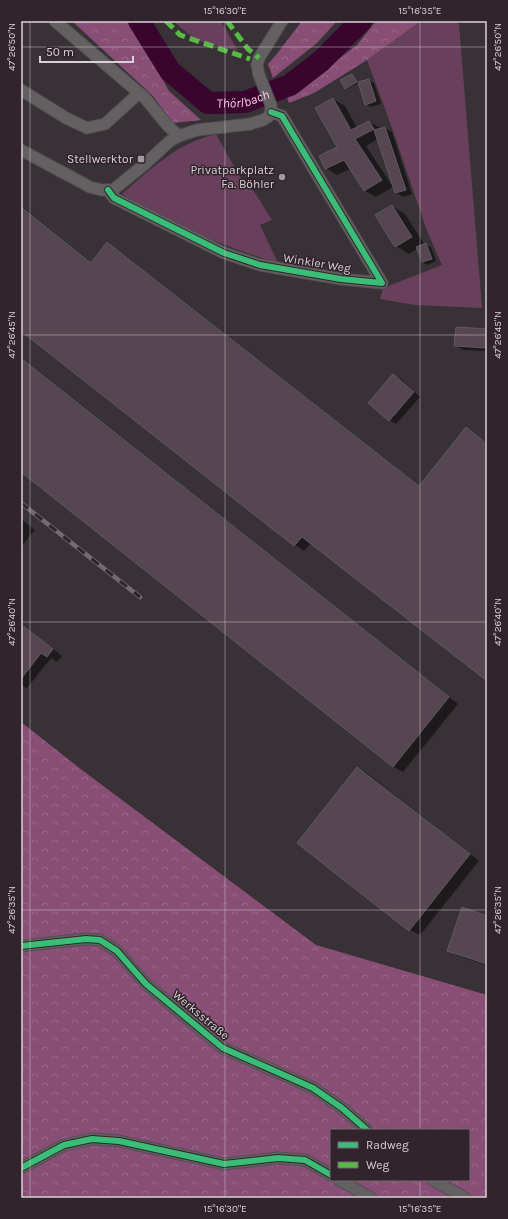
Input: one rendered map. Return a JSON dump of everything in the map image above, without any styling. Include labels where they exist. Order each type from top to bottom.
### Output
[{"type":"street","points":[[55,21],[140,93],[168,126],[179,136]]},
{"type":"street","points":[[21,150],[90,187],[113,190],[146,164],[170,141],[179,136],[197,130],[250,124],[263,120],[268,117],[271,109],[257,65],[259,58],[282,21]]},
{"type":"street","points":[[21,90],[66,118],[87,128],[105,124],[140,93]]},
{"type":"street","name":"Winkler Weg","points":[[108,190],[114,198],[224,253],[260,265],[286,270],[341,280],[382,283],[282,116],[271,109]]},
{"type":"street","name":"Werksstraße","points":[[21,946],[78,939],[100,940],[117,951],[146,984],[223,1048],[314,1088],[342,1108],[366,1129]]},
{"type":"street","points":[[21,1168],[64,1145],[92,1139],[120,1141],[224,1164],[278,1158],[306,1160],[330,1174]]},
{"type":"street","points":[[341,1181],[372,1198]]},
{"type":"street","points":[[435,1181],[464,1198]]},
{"type":"shaded area","points":[[173,21],[221,21],[238,51],[196,40]]},
{"type":"shaded area","points":[[421,21],[453,21],[459,24],[482,308],[415,305],[380,299],[383,288],[442,265],[427,231],[367,60]]},
{"type":"shaded area","points":[[216,134],[240,177],[255,193],[272,220],[260,225],[278,263],[238,250],[198,234],[159,216],[122,194],[154,166],[177,150],[202,138]]},
{"type":"green space","points":[[72,21],[132,21],[143,35],[157,69],[169,91],[201,120],[173,123],[153,96]]},
{"type":"green space","points":[[302,21],[337,21],[317,43],[273,78],[268,64]]},
{"type":"green space","points":[[376,21],[421,21],[367,60],[314,93],[289,103],[287,98],[357,45]]},
{"type":"green space","points":[[21,722],[82,770],[316,945],[487,995],[487,1198],[21,1198]]},
{"type":"building","points":[[352,74],[357,82],[345,89],[340,80]]},
{"type":"building","points":[[369,79],[376,101],[365,105],[358,82]]},
{"type":"building","points":[[333,98],[351,130],[369,121],[374,129],[355,139],[382,180],[364,191],[344,160],[325,169],[319,156],[337,147],[315,108]]},
{"type":"building","points":[[385,127],[406,190],[395,193],[374,130]]},
{"type":"building","points":[[392,205],[412,237],[395,247],[375,215]]},
{"type":"building","points":[[21,207],[91,263],[107,242],[419,486],[466,427],[487,444],[487,681],[302,537],[294,546],[21,331]]},
{"type":"building","points":[[426,243],[432,259],[422,262],[416,247]]},
{"type":"building","points":[[456,327],[487,329],[487,348],[454,346]]},
{"type":"building","points":[[21,358],[449,697],[393,767],[21,472]]},
{"type":"building","points":[[393,374],[414,392],[389,421],[368,403]]},
{"type":"building","points":[[21,624],[53,649],[47,657],[41,653],[21,679]]},
{"type":"building","points":[[357,767],[470,854],[409,931],[297,843]]},
{"type":"building","points":[[462,907],[487,916],[487,964],[447,951]]},
{"type":"waterway","name":"Thörlbach","points":[[139,21],[170,71],[208,103],[245,102],[290,85],[321,61],[361,21]]},
{"type":"railway","points":[[21,503],[140,597]]},
{"type":"marked path","points":[[166,21],[180,35],[250,59]]},
{"type":"marked path","points":[[227,21],[248,49],[259,58]]},
{"type":"cycle path","points":[[108,190],[114,198],[224,253],[260,265],[341,279],[382,283],[282,116],[271,112]]},
{"type":"cycle path","points":[[21,946],[86,939],[100,940],[117,951],[146,984],[223,1048],[313,1088],[342,1108],[366,1129]]},
{"type":"cycle path","points":[[21,1168],[64,1145],[92,1139],[119,1141],[224,1164],[278,1158],[305,1160],[330,1174]]},
{"type":"place","name":"Stellwerktor","points":[[141,159]]},
{"type":"place","name":"Privatparkplatz Fa. Böhler","points":[[282,177]]}]
